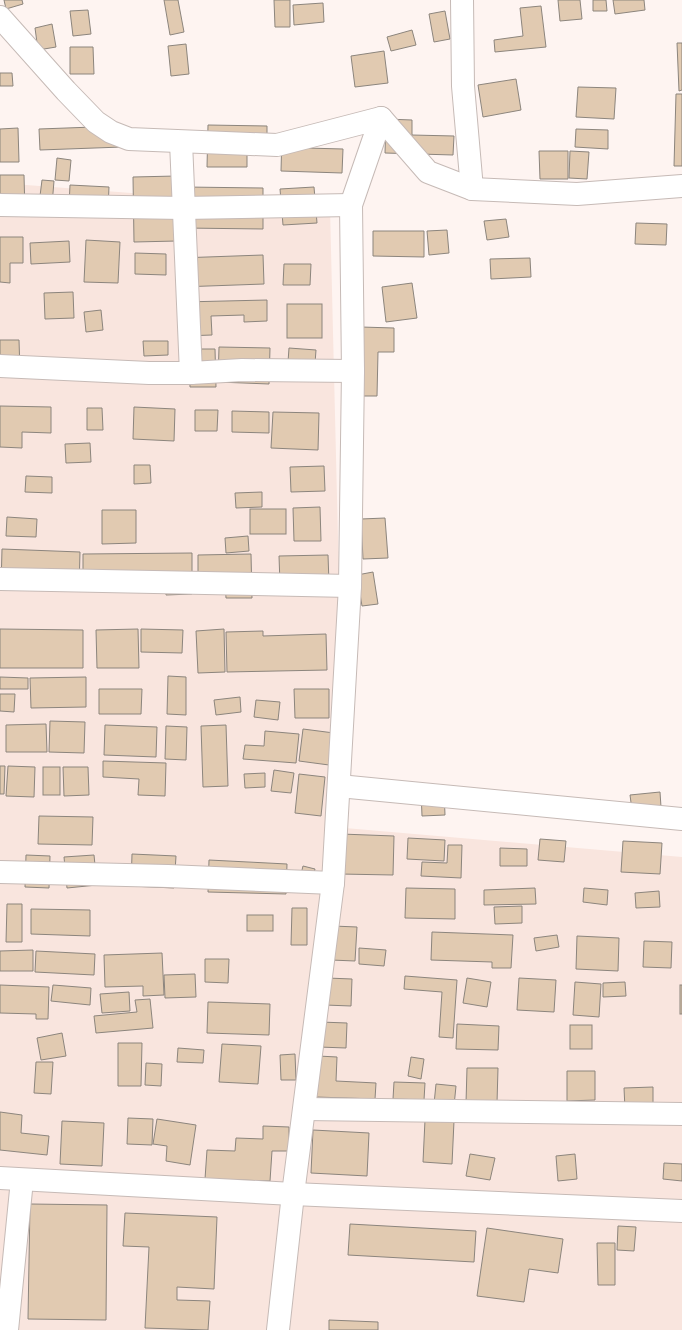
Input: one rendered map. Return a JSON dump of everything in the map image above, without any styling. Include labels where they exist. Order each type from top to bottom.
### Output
[{"type":"street","points":[[462,0],[463,86],[472,189]]},
{"type":"street","points":[[0,16],[66,91],[96,122],[111,132],[129,139],[277,145],[381,118]]},
{"type":"street","points":[[381,118],[428,172],[472,189],[577,194],[682,186]]},
{"type":"street","points":[[278,1330],[293,1194],[333,884],[350,586],[353,371],[351,205],[381,118]]},
{"type":"street","points":[[181,142],[191,373]]},
{"type":"street","points":[[0,205],[184,208],[351,205]]},
{"type":"street","points":[[0,366],[149,373],[191,373],[242,370],[353,371]]},
{"type":"street","points":[[0,579],[350,586]]},
{"type":"street","points":[[339,786],[682,819]]},
{"type":"street","points":[[0,872],[168,876],[333,884]]},
{"type":"street","points":[[305,1109],[682,1114]]},
{"type":"street","points":[[0,1178],[293,1194],[682,1211]]},
{"type":"street","points":[[7,1330],[22,1180]]},
{"type":"shaded area","points":[[0,183],[330,208],[345,828],[682,857],[682,1330],[0,1330]]},
{"type":"building","points":[[4,0],[22,0],[23,4],[6,9]]},
{"type":"building","points":[[164,0],[178,0],[184,32],[170,35]]},
{"type":"building","points":[[274,0],[290,0],[290,27],[275,27]]},
{"type":"building","points":[[558,0],[580,0],[582,19],[560,21]]},
{"type":"building","points":[[593,0],[606,0],[607,11],[593,11]]},
{"type":"building","points":[[613,0],[644,0],[645,10],[615,14]]},
{"type":"building","points":[[323,3],[324,22],[294,25],[293,5]]},
{"type":"building","points":[[541,6],[546,47],[495,52],[494,40],[523,36],[520,8]]},
{"type":"building","points":[[88,10],[91,34],[73,36],[70,11]]},
{"type":"building","points":[[445,11],[450,39],[434,42],[429,14]]},
{"type":"building","points":[[52,24],[56,47],[38,50],[35,28]]},
{"type":"building","points":[[412,30],[416,45],[391,51],[387,37]]},
{"type":"building","points":[[677,43],[682,43],[682,90],[679,91]]},
{"type":"building","points":[[186,44],[189,74],[171,76],[168,46]]},
{"type":"building","points":[[70,47],[93,47],[94,74],[70,74]]},
{"type":"building","points":[[384,51],[388,83],[355,87],[351,56]]},
{"type":"building","points":[[0,73],[12,73],[13,86],[0,86]]},
{"type":"building","points":[[516,79],[521,110],[483,117],[478,85]]},
{"type":"building","points":[[578,87],[616,88],[614,119],[576,117]]},
{"type":"building","points":[[676,94],[682,94],[682,166],[674,166]]},
{"type":"building","points":[[386,119],[412,120],[412,135],[454,136],[453,155],[385,153]]},
{"type":"building","points":[[208,125],[267,126],[267,147],[247,147],[247,167],[207,167]]},
{"type":"building","points":[[121,126],[122,147],[40,150],[39,129]]},
{"type":"building","points":[[18,128],[19,162],[0,162],[0,129]]},
{"type":"building","points":[[576,129],[608,130],[608,149],[575,147]]},
{"type":"building","points":[[282,134],[306,148],[343,149],[342,173],[281,171]]},
{"type":"building","points":[[539,151],[568,151],[568,179],[540,179]]},
{"type":"building","points":[[570,151],[589,152],[587,179],[569,178]]},
{"type":"building","points":[[57,158],[71,160],[69,181],[55,180]]},
{"type":"building","points":[[0,175],[24,175],[25,213],[0,213]]},
{"type":"building","points":[[176,176],[177,241],[134,242],[133,177]]},
{"type":"building","points":[[42,180],[54,181],[52,205],[39,204]]},
{"type":"building","points":[[70,185],[109,187],[108,208],[69,206]]},
{"type":"building","points":[[185,187],[263,188],[263,229],[184,228]]},
{"type":"building","points":[[314,187],[317,223],[283,225],[280,189]]},
{"type":"building","points":[[506,219],[509,237],[487,240],[484,221]]},
{"type":"building","points":[[636,223],[667,224],[666,245],[635,244]]},
{"type":"building","points":[[447,230],[449,253],[429,255],[427,231]]},
{"type":"building","points":[[373,231],[424,231],[424,257],[373,256]]},
{"type":"building","points":[[0,237],[23,237],[23,263],[10,263],[10,283],[0,282]]},
{"type":"building","points":[[86,240],[120,242],[118,283],[84,282]]},
{"type":"building","points":[[69,241],[70,262],[31,264],[30,243]]},
{"type":"building","points":[[135,253],[166,254],[166,275],[135,274]]},
{"type":"building","points":[[263,255],[264,284],[180,287],[179,258]]},
{"type":"building","points":[[530,258],[531,277],[491,279],[490,259]]},
{"type":"building","points":[[284,264],[311,264],[310,285],[283,285]]},
{"type":"building","points":[[412,283],[417,318],[386,322],[382,287]]},
{"type":"building","points":[[73,292],[74,318],[45,319],[44,293]]},
{"type":"building","points":[[267,300],[267,321],[244,322],[244,315],[211,316],[212,335],[184,336],[183,302]]},
{"type":"building","points":[[287,304],[322,304],[322,338],[287,338]]},
{"type":"building","points":[[101,310],[103,330],[86,332],[84,312]]},
{"type":"building","points":[[361,327],[394,328],[394,352],[378,352],[377,396],[359,396]]},
{"type":"building","points":[[0,340],[19,340],[20,372],[0,373]]},
{"type":"building","points":[[143,341],[168,341],[168,355],[144,356]]},
{"type":"building","points":[[219,347],[270,348],[269,384],[218,382]]},
{"type":"building","points":[[289,348],[316,350],[314,377],[287,376]]},
{"type":"building","points":[[189,349],[215,349],[216,387],[190,387]]},
{"type":"building","points":[[0,406],[51,407],[51,433],[22,432],[22,448],[0,447]]},
{"type":"building","points":[[134,407],[175,409],[174,441],[133,439]]},
{"type":"building","points":[[87,408],[102,408],[103,430],[87,430]]},
{"type":"building","points":[[195,410],[218,410],[217,431],[195,431]]},
{"type":"building","points":[[232,411],[269,412],[269,433],[232,432]]},
{"type":"building","points":[[273,412],[319,413],[318,450],[271,448]]},
{"type":"building","points":[[90,443],[91,462],[66,463],[65,444]]},
{"type":"building","points":[[134,465],[150,465],[151,483],[134,484]]},
{"type":"building","points":[[324,466],[325,491],[291,492],[290,467]]},
{"type":"building","points":[[26,476],[52,477],[52,493],[25,492]]},
{"type":"building","points":[[262,492],[262,507],[236,508],[235,493]]},
{"type":"building","points":[[320,507],[321,541],[294,541],[293,508]]},
{"type":"building","points":[[250,509],[286,509],[286,534],[250,534]]},
{"type":"building","points":[[102,510],[136,510],[136,543],[102,544]]},
{"type":"building","points":[[7,517],[37,519],[36,537],[6,536]]},
{"type":"building","points":[[385,518],[388,558],[363,559],[361,519]]},
{"type":"building","points":[[248,536],[249,551],[226,553],[225,538]]},
{"type":"building","points":[[2,549],[80,552],[79,590],[1,587]]},
{"type":"building","points":[[192,553],[192,594],[166,595],[166,592],[83,591],[83,554]]},
{"type":"building","points":[[251,554],[252,598],[226,598],[225,581],[198,581],[198,555]]},
{"type":"building","points":[[328,555],[329,583],[280,584],[279,556]]},
{"type":"building","points":[[373,572],[378,604],[362,606],[357,575]]},
{"type":"building","points":[[0,629],[83,630],[83,668],[0,668]]},
{"type":"building","points":[[138,629],[139,668],[97,668],[96,630]]},
{"type":"building","points":[[141,629],[183,630],[182,653],[141,652]]},
{"type":"building","points":[[224,629],[225,672],[198,673],[196,631]]},
{"type":"building","points":[[263,631],[263,636],[326,634],[327,670],[227,672],[226,632]]},
{"type":"building","points":[[168,676],[186,677],[186,715],[167,714]]},
{"type":"building","points":[[0,677],[28,678],[28,689],[0,689]]},
{"type":"building","points":[[86,677],[86,707],[31,708],[30,678]]},
{"type":"building","points":[[99,689],[142,689],[141,714],[99,714]]},
{"type":"building","points":[[294,689],[329,689],[329,718],[295,718]]},
{"type":"building","points":[[0,694],[15,694],[14,712],[0,711]]},
{"type":"building","points":[[240,697],[241,712],[216,715],[214,700]]},
{"type":"building","points":[[256,700],[280,702],[278,720],[254,717]]},
{"type":"building","points":[[50,721],[85,722],[84,753],[49,752]]},
{"type":"building","points":[[46,724],[47,752],[6,752],[6,725]]},
{"type":"building","points":[[105,725],[157,727],[156,757],[104,755]]},
{"type":"building","points":[[226,725],[228,786],[203,787],[201,726]]},
{"type":"building","points":[[166,726],[187,727],[186,760],[165,759]]},
{"type":"building","points":[[303,729],[334,733],[329,765],[299,761]]},
{"type":"building","points":[[265,731],[299,734],[296,763],[243,759],[245,745],[264,746]]},
{"type":"building","points":[[103,761],[166,763],[165,796],[138,795],[139,779],[103,777]]},
{"type":"building","points":[[0,766],[5,766],[4,794],[0,794]]},
{"type":"building","points":[[8,766],[35,767],[34,797],[6,796]]},
{"type":"building","points":[[43,767],[60,767],[60,795],[43,795]]},
{"type":"building","points":[[63,767],[88,767],[89,795],[64,796]]},
{"type":"building","points":[[274,770],[294,773],[291,793],[271,791]]},
{"type":"building","points":[[265,773],[265,787],[245,788],[244,774]]},
{"type":"building","points":[[299,774],[325,777],[321,816],[295,813]]},
{"type":"building","points":[[444,790],[445,815],[422,816],[421,791]]},
{"type":"building","points":[[660,792],[661,807],[632,810],[630,795]]},
{"type":"building","points":[[39,816],[93,817],[92,845],[38,844]]},
{"type":"building","points":[[341,834],[394,836],[393,875],[340,874]]},
{"type":"building","points":[[408,838],[445,840],[444,861],[407,859]]},
{"type":"building","points":[[540,839],[566,841],[564,862],[538,860]]},
{"type":"building","points":[[623,841],[662,843],[660,874],[621,872]]},
{"type":"building","points":[[448,845],[462,845],[461,878],[421,876],[422,862],[447,863]]},
{"type":"building","points":[[500,848],[527,849],[527,866],[500,866]]},
{"type":"building","points":[[132,854],[176,856],[174,888],[131,886]]},
{"type":"building","points":[[26,855],[50,856],[49,888],[25,887]]},
{"type":"building","points":[[94,855],[97,885],[67,888],[64,857]]},
{"type":"building","points":[[209,860],[287,864],[286,894],[208,892]]},
{"type":"building","points":[[303,866],[315,869],[309,893],[297,890]]},
{"type":"building","points":[[406,888],[455,889],[455,919],[405,918]]},
{"type":"building","points":[[535,888],[536,904],[484,905],[484,890]]},
{"type":"building","points":[[584,888],[608,890],[607,905],[583,902]]},
{"type":"building","points":[[659,891],[660,907],[636,908],[635,893]]},
{"type":"building","points":[[7,904],[22,904],[22,942],[6,942]]},
{"type":"building","points":[[522,906],[522,923],[495,924],[494,907]]},
{"type":"building","points":[[292,908],[307,908],[307,945],[291,945]]},
{"type":"building","points":[[31,909],[90,910],[90,936],[31,934]]},
{"type":"building","points":[[247,915],[273,915],[273,931],[247,931]]},
{"type":"building","points":[[333,926],[357,927],[355,961],[331,960]]},
{"type":"building","points":[[432,932],[513,935],[511,968],[492,968],[492,962],[431,960]]},
{"type":"building","points":[[557,935],[559,947],[536,951],[534,938]]},
{"type":"building","points":[[577,936],[619,938],[618,971],[576,969]]},
{"type":"building","points":[[644,941],[672,942],[671,968],[643,967]]},
{"type":"building","points":[[359,948],[386,950],[384,966],[359,964]]},
{"type":"building","points":[[33,950],[33,971],[0,971],[0,951]]},
{"type":"building","points":[[36,951],[95,954],[94,975],[35,972]]},
{"type":"building","points":[[162,953],[164,995],[143,996],[143,986],[105,987],[104,955]]},
{"type":"building","points":[[205,959],[229,959],[228,983],[205,982]]},
{"type":"building","points":[[195,974],[196,997],[165,998],[164,975]]},
{"type":"building","points":[[405,976],[457,980],[453,1038],[439,1037],[442,992],[404,989]]},
{"type":"building","points":[[327,978],[352,979],[351,1006],[325,1005]]},
{"type":"building","points":[[467,978],[491,982],[487,1007],[463,1003]]},
{"type":"building","points":[[519,978],[556,980],[554,1012],[517,1010]]},
{"type":"building","points":[[575,982],[601,984],[599,1017],[573,1015]]},
{"type":"building","points":[[625,982],[626,996],[603,997],[603,983]]},
{"type":"building","points":[[0,985],[49,987],[48,1019],[36,1019],[36,1014],[0,1013]]},
{"type":"building","points":[[53,985],[91,988],[90,1005],[51,1001]]},
{"type":"building","points":[[680,985],[682,985],[682,1014],[680,1014]]},
{"type":"building","points":[[129,992],[130,1011],[102,1013],[100,994]]},
{"type":"building","points":[[150,999],[153,1028],[96,1033],[94,1016],[137,1012],[135,1000]]},
{"type":"building","points":[[208,1002],[270,1004],[269,1035],[207,1033]]},
{"type":"building","points":[[320,1022],[347,1023],[346,1048],[319,1047]]},
{"type":"building","points":[[457,1024],[499,1026],[498,1050],[456,1049]]},
{"type":"building","points":[[570,1025],[592,1025],[592,1049],[570,1049]]},
{"type":"building","points":[[62,1033],[66,1056],[41,1060],[37,1038]]},
{"type":"building","points":[[118,1043],[142,1043],[141,1086],[118,1086]]},
{"type":"building","points":[[222,1044],[261,1046],[258,1084],[219,1082]]},
{"type":"building","points":[[178,1048],[204,1050],[203,1063],[177,1062]]},
{"type":"building","points":[[295,1054],[296,1080],[281,1080],[280,1055]]},
{"type":"building","points":[[318,1056],[337,1057],[336,1081],[376,1083],[375,1099],[316,1097]]},
{"type":"building","points":[[411,1057],[424,1059],[421,1079],[408,1076]]},
{"type":"building","points":[[36,1062],[53,1062],[51,1094],[34,1093]]},
{"type":"building","points":[[146,1063],[162,1064],[161,1086],[145,1085]]},
{"type":"building","points":[[467,1068],[498,1068],[497,1103],[466,1103]]},
{"type":"building","points":[[567,1071],[595,1071],[595,1100],[567,1101]]},
{"type":"building","points":[[394,1082],[425,1083],[424,1100],[393,1099]]},
{"type":"building","points":[[436,1084],[456,1086],[454,1106],[434,1104]]},
{"type":"building","points":[[653,1087],[653,1108],[625,1109],[624,1088]]},
{"type":"building","points":[[0,1112],[22,1115],[21,1133],[49,1136],[47,1155],[0,1150]]},
{"type":"building","points":[[128,1118],[153,1119],[152,1145],[127,1144]]},
{"type":"building","points":[[157,1119],[196,1125],[190,1165],[166,1161],[167,1146],[153,1144]]},
{"type":"building","points":[[425,1120],[454,1121],[452,1164],[423,1162]]},
{"type":"building","points":[[62,1121],[104,1123],[102,1166],[60,1164]]},
{"type":"building","points":[[263,1126],[289,1127],[289,1151],[272,1151],[270,1181],[205,1179],[207,1150],[235,1151],[236,1138],[263,1139]]},
{"type":"building","points":[[313,1130],[369,1133],[367,1176],[311,1173]]},
{"type":"building","points":[[470,1154],[495,1158],[490,1180],[466,1176]]},
{"type":"building","points":[[575,1154],[577,1179],[558,1181],[556,1156]]},
{"type":"building","points":[[664,1163],[682,1164],[682,1181],[663,1179]]},
{"type":"building","points":[[30,1204],[107,1205],[106,1320],[28,1319]]},
{"type":"building","points":[[125,1213],[217,1217],[214,1289],[177,1287],[177,1300],[210,1301],[208,1330],[145,1328],[149,1247],[123,1246]]},
{"type":"building","points":[[350,1224],[476,1231],[474,1262],[348,1255]]},
{"type":"building","points":[[618,1226],[636,1227],[634,1251],[617,1250]]},
{"type":"building","points":[[487,1228],[563,1239],[558,1273],[529,1269],[524,1302],[477,1296]]},
{"type":"building","points":[[597,1243],[615,1243],[615,1285],[598,1285]]},
{"type":"building","points":[[329,1320],[378,1322],[378,1330],[329,1330]]}]
